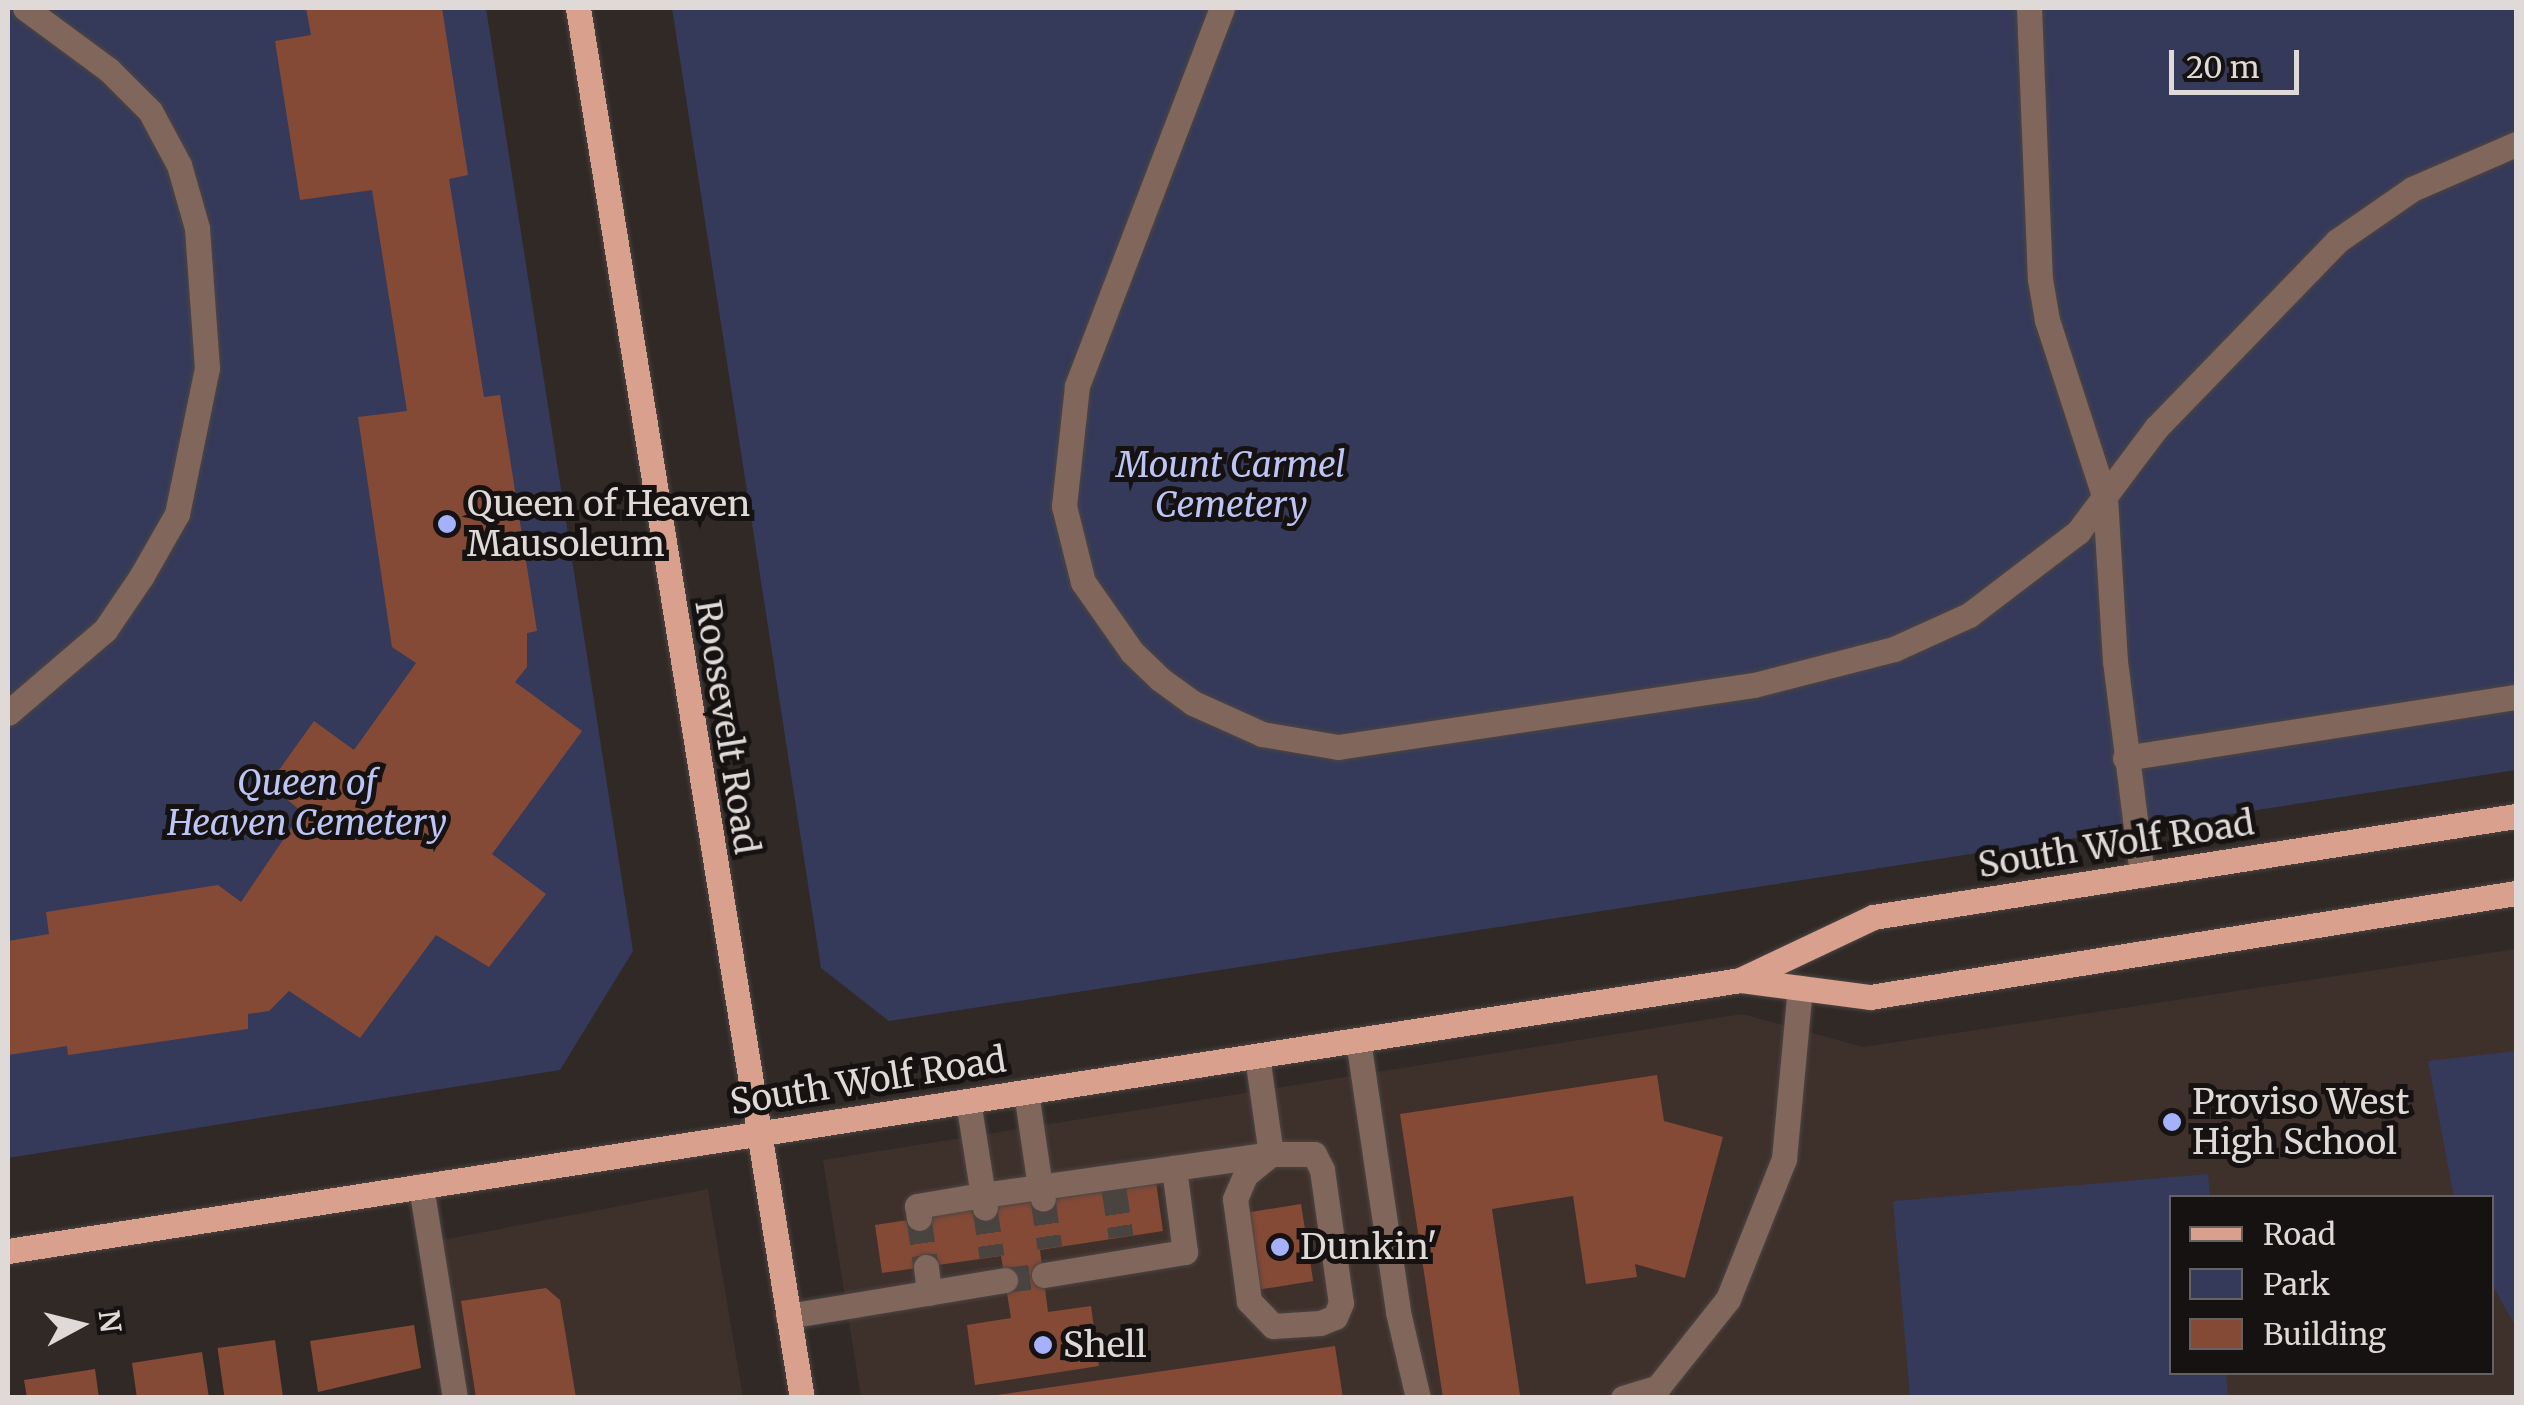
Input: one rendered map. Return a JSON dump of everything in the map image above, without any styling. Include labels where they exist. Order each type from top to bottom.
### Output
[{"type":"main road","name":"Roosevelt Road","points":[[578,8],[802,1398]]},
{"type":"main road","name":"South Wolf Road","points":[[8,1250],[1740,980],[1873,917],[2516,816]]},
{"type":"main road","name":"South Wolf Road","points":[[1740,980],[1870,996],[2516,893]]},
{"type":"lane","points":[[8,713],[105,630],[141,577],[176,514],[206,368],[197,228],[179,166],[150,111],[109,70],[25,8]]},
{"type":"lane","points":[[1222,8],[1094,332],[1077,386],[1063,470],[1071,544],[1084,582],[1132,652],[1192,703],[1262,734],[1338,747],[1754,685],[1894,648],[1968,614],[2043,562],[2105,498],[2156,428],[2337,241],[2412,188],[2516,144]]},
{"type":"lane","points":[[2029,8],[2040,279],[2047,320],[2105,498],[2125,758],[2142,875]]},
{"type":"lane","points":[[2125,758],[2516,697]]},
{"type":"lane","points":[[1623,1398],[1658,1387],[1728,1299],[1784,1159],[1800,988]]},
{"type":"lane","points":[[1358,1040],[1398,1312],[1418,1398]]},
{"type":"lane","points":[[1257,1056],[1271,1154]]},
{"type":"lane","points":[[1026,1092],[1041,1194]]},
{"type":"lane","points":[[968,1102],[984,1202]]},
{"type":"lane","points":[[919,1218],[917,1206],[1041,1194],[1113,1183],[1174,1168],[1271,1154],[1308,1150],[1322,1170],[1342,1302],[1334,1318],[1320,1323],[1272,1326],[1249,1301],[1235,1199],[1245,1175],[1271,1154]]},
{"type":"lane","points":[[1049,1266],[1122,1249],[1185,1252],[1174,1168]]},
{"type":"lane","points":[[421,1186],[455,1398]]},
{"type":"lane","points":[[788,1316],[927,1280],[997,1273]]},
{"type":"shaded area","points":[[2516,949],[2516,1397],[861,1397],[823,1160],[1742,1014],[1863,1047]]},
{"type":"shaded area","points":[[708,1189],[743,1397],[445,1397],[421,1244]]},
{"type":"green space","name":"Queen of Heaven Cemetery","points":[[8,8],[486,8],[633,951],[560,1070],[8,1158]]},
{"type":"green space","name":"Mount Carmel Cemetery","points":[[672,8],[2516,8],[2516,770],[889,1021],[821,968]]},
{"type":"green space","points":[[2516,1051],[2516,1327],[2494,1288],[2494,1195],[2454,1195],[2428,1061]]},
{"type":"green space","points":[[2208,1174],[2210,1195],[2169,1195],[2169,1375],[2226,1375],[2228,1397],[1910,1397],[1893,1201]]},
{"type":"building","name":"Queen of Heaven Mausoleum","points":[[306,8],[442,8],[468,175],[449,179],[484,397],[500,395],[537,631],[527,633],[527,667],[515,682],[582,731],[492,854],[546,894],[489,967],[436,935],[360,1038],[289,991],[269,1011],[248,1014],[248,1029],[68,1055],[67,1046],[8,1055],[8,941],[49,934],[46,912],[218,885],[241,902],[302,812],[269,784],[314,721],[354,750],[416,663],[392,647],[358,417],[407,411],[372,190],[300,200],[275,41],[311,35]]},
{"type":"building","points":[[1657,1075],[1664,1121],[1723,1137],[1685,1278],[1635,1264],[1637,1277],[1586,1284],[1573,1196],[1492,1209],[1520,1395],[1443,1398],[1400,1114]]},
{"type":"building","name":"Shell","points":[[1156,1182],[1163,1231],[1040,1250],[1048,1312],[1091,1306],[1099,1366],[975,1385],[967,1325],[1011,1318],[1001,1256],[882,1273],[875,1225]]},
{"type":"building","name":"Dunkin'","points":[[1301,1204],[1313,1281],[1260,1289],[1248,1212]]},
{"type":"building","points":[[546,1288],[560,1300],[576,1398],[476,1398],[461,1301]]},
{"type":"building","points":[[414,1325],[421,1368],[318,1392],[310,1341]]},
{"type":"building","points":[[275,1340],[283,1398],[225,1398],[218,1348]]},
{"type":"building","points":[[1335,1346],[1343,1398],[997,1398],[997,1395]]},
{"type":"building","points":[[202,1352],[209,1398],[137,1398],[132,1363]]},
{"type":"building","points":[[95,1369],[99,1398],[27,1398],[24,1380]]},
{"type":"tunnel","points":[[1114,1189],[1121,1236]]},
{"type":"tunnel","points":[[1043,1199],[1050,1248]]},
{"type":"tunnel","points":[[985,1208],[992,1257]]},
{"type":"tunnel","points":[[919,1218],[926,1267]]},
{"type":"tunnel","points":[[1005,1280],[1044,1275]]},
{"type":"place","name":"Queen of Heaven Mausoleum","points":[[447,524]]},
{"type":"place","name":"Proviso West High School","points":[[2172,1122]]},
{"type":"place","name":"Dunkin'","points":[[1280,1247]]},
{"type":"place","name":"Shell","points":[[1043,1345]]}]
